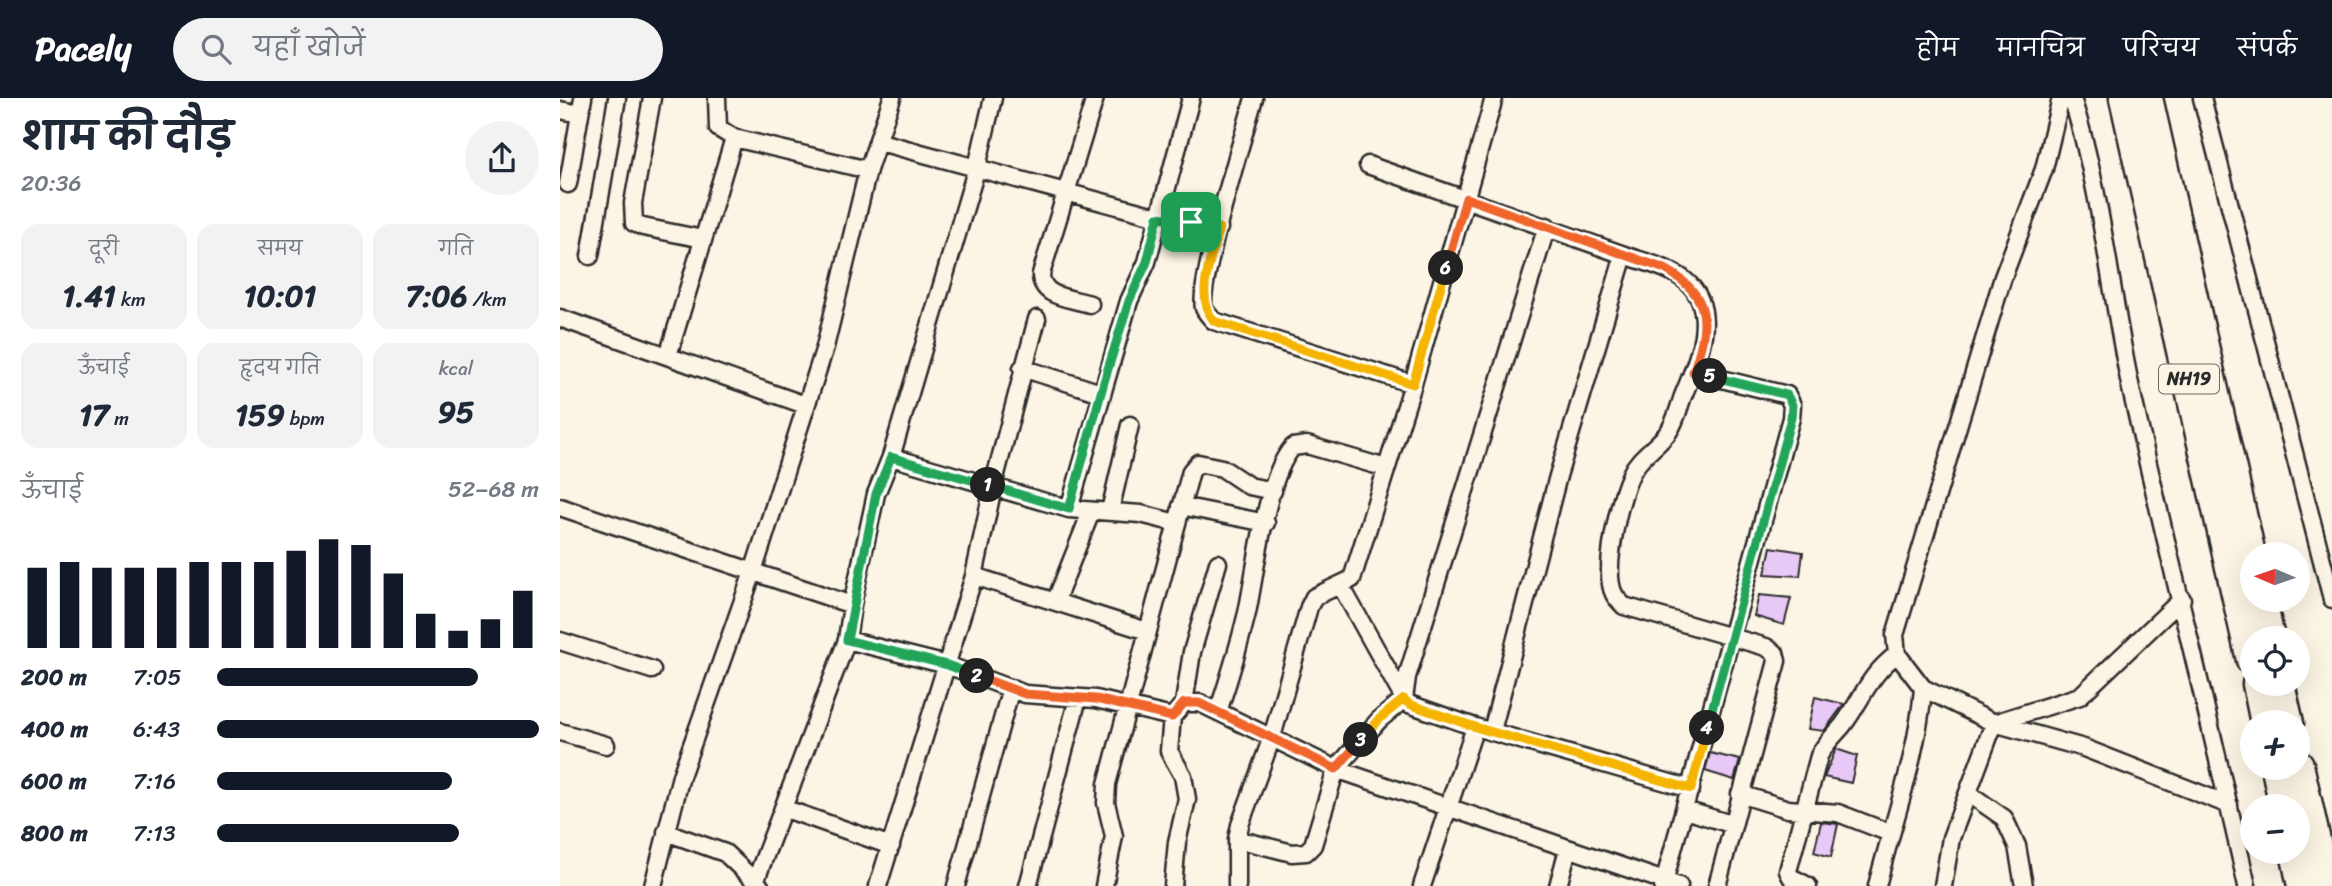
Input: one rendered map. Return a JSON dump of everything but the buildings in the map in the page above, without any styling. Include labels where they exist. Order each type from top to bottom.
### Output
[{"type":"highway","name":"NH19","points":[[2137,101],[2247,542]]},
{"type":"highway","name":"NH19","points":[[2137,101],[2245,626]]},
{"type":"highway","points":[[2301,780],[2325,886]]},
{"type":"highway","points":[[2298,864],[2303,886]]},
{"type":"street","points":[[590,256],[617,98]]},
{"type":"street","points":[[652,98],[632,203],[634,223],[703,239]]},
{"type":"street","points":[[717,98],[718,128],[734,138],[868,170]]},
{"type":"street","points":[[653,886],[681,776],[753,572],[825,347],[868,170],[880,142],[892,98]]},
{"type":"street","points":[[667,832],[725,853],[758,884],[783,808],[847,640],[876,494],[891,457],[976,167],[993,98]]},
{"type":"street","points":[[1090,304],[1046,291],[1041,284],[1041,274],[1068,194],[1095,98]]},
{"type":"street","points":[[1069,509],[1129,301],[1147,262],[1191,98]]},
{"type":"street","points":[[1254,98],[1219,228],[1204,296],[1204,310],[1214,321],[1413,384]]},
{"type":"street","points":[[1237,886],[1237,839],[1272,737],[1309,607],[1314,597],[1352,579],[1413,384],[1494,98]]},
{"type":"street","points":[[2061,98],[2044,169],[2003,277],[1947,457],[1895,635],[1897,654],[1923,688],[1994,723],[2084,748],[2229,805]]},
{"type":"street","points":[[2072,98],[2086,142],[2100,207],[2131,388],[2247,886]]},
{"type":"street","points":[[2202,98],[2332,599]]},
{"type":"street","points":[[560,110],[581,106],[568,184]]},
{"type":"street","points":[[668,356],[734,138]]},
{"type":"street","points":[[880,142],[1158,217],[1219,228]]},
{"type":"street","points":[[1368,165],[1665,269],[1686,281],[1698,294],[1704,313],[1703,334],[1693,372],[1671,429],[1642,457],[1631,474],[1621,505],[1609,569],[1613,593],[1623,606],[1766,647],[1775,653],[1777,661],[1731,824],[1717,886]]},
{"type":"street","points":[[1237,839],[1292,853],[1306,852],[1312,845],[1336,769],[1378,720],[1404,699],[1411,664],[1547,226]]},
{"type":"street","points":[[1492,731],[1558,476],[1623,255]]},
{"type":"street","points":[[560,318],[805,405]]},
{"type":"street","points":[[878,886],[974,576],[1022,368],[1037,319]]},
{"type":"street","points":[[1022,368],[1101,393]]},
{"type":"street","points":[[1184,703],[1199,703],[1336,769],[1668,885],[1685,810],[1791,418],[1792,405],[1787,395],[1767,388],[1693,372]]},
{"type":"street","points":[[1110,511],[1130,425]]},
{"type":"street","points":[[1218,712],[1246,617],[1272,491],[1283,457],[1293,447],[1307,445],[1386,468]]},
{"type":"street","points":[[891,457],[1069,509],[1141,513],[1176,523]]},
{"type":"street","points":[[1104,886],[1114,836],[1106,803],[1107,784],[1191,471],[1198,463],[1222,468],[1249,486],[1272,491]]},
{"type":"street","points":[[1181,506],[1266,523]]},
{"type":"street","points":[[560,507],[852,605]]},
{"type":"street","points":[[1056,600],[1091,512]]},
{"type":"street","points":[[1173,886],[1177,842],[1188,799],[1183,776],[1169,751],[1172,717],[1184,703],[1192,652],[1218,563]]},
{"type":"street","points":[[974,576],[1147,631]]},
{"type":"street","points":[[1341,586],[1409,704],[1475,727],[1691,789]]},
{"type":"street","points":[[1994,723],[2080,696],[2182,599]]},
{"type":"street","points":[[847,640],[947,665],[1025,694],[1130,705],[1159,716],[1172,717]]},
{"type":"street","points":[[560,641],[652,670]]},
{"type":"street","points":[[1808,886],[1791,877],[1788,871],[1824,745],[1842,726],[1866,685],[1897,654]]},
{"type":"street","points":[[956,886],[1011,688]]},
{"type":"street","points":[[1877,886],[1917,734],[1923,688]]},
{"type":"street","points":[[1028,886],[1078,698]]},
{"type":"street","points":[[1943,886],[1951,838],[1994,723]]},
{"type":"street","points":[[1422,886],[1475,727]]},
{"type":"street","points":[[560,732],[606,745]]},
{"type":"street","points":[[1968,793],[2004,818],[2017,846],[2024,886]]},
{"type":"street","points":[[1740,794],[1788,809],[1838,813],[1890,833]]},
{"type":"street","points":[[783,808],[891,846]]},
{"type":"street","points":[[1685,810],[1731,824]]},
{"type":"street","points":[[1558,886],[1568,849]]},
{"type":"route","points":[[1466,198],[1665,269],[1686,281],[1698,294],[1704,313],[1703,334],[1693,372],[1767,388],[1787,395],[1792,405],[1791,418],[1691,789],[1475,727],[1409,704],[1404,699],[1378,720],[1336,769],[1199,703],[1184,703],[1172,717],[1096,699],[1025,694],[947,665],[847,640],[876,494],[891,457],[1069,509],[1104,382],[1129,301],[1147,262],[1158,217],[1191,222],[1219,228],[1204,296],[1204,310],[1214,321],[1413,384],[1466,198]]}]
